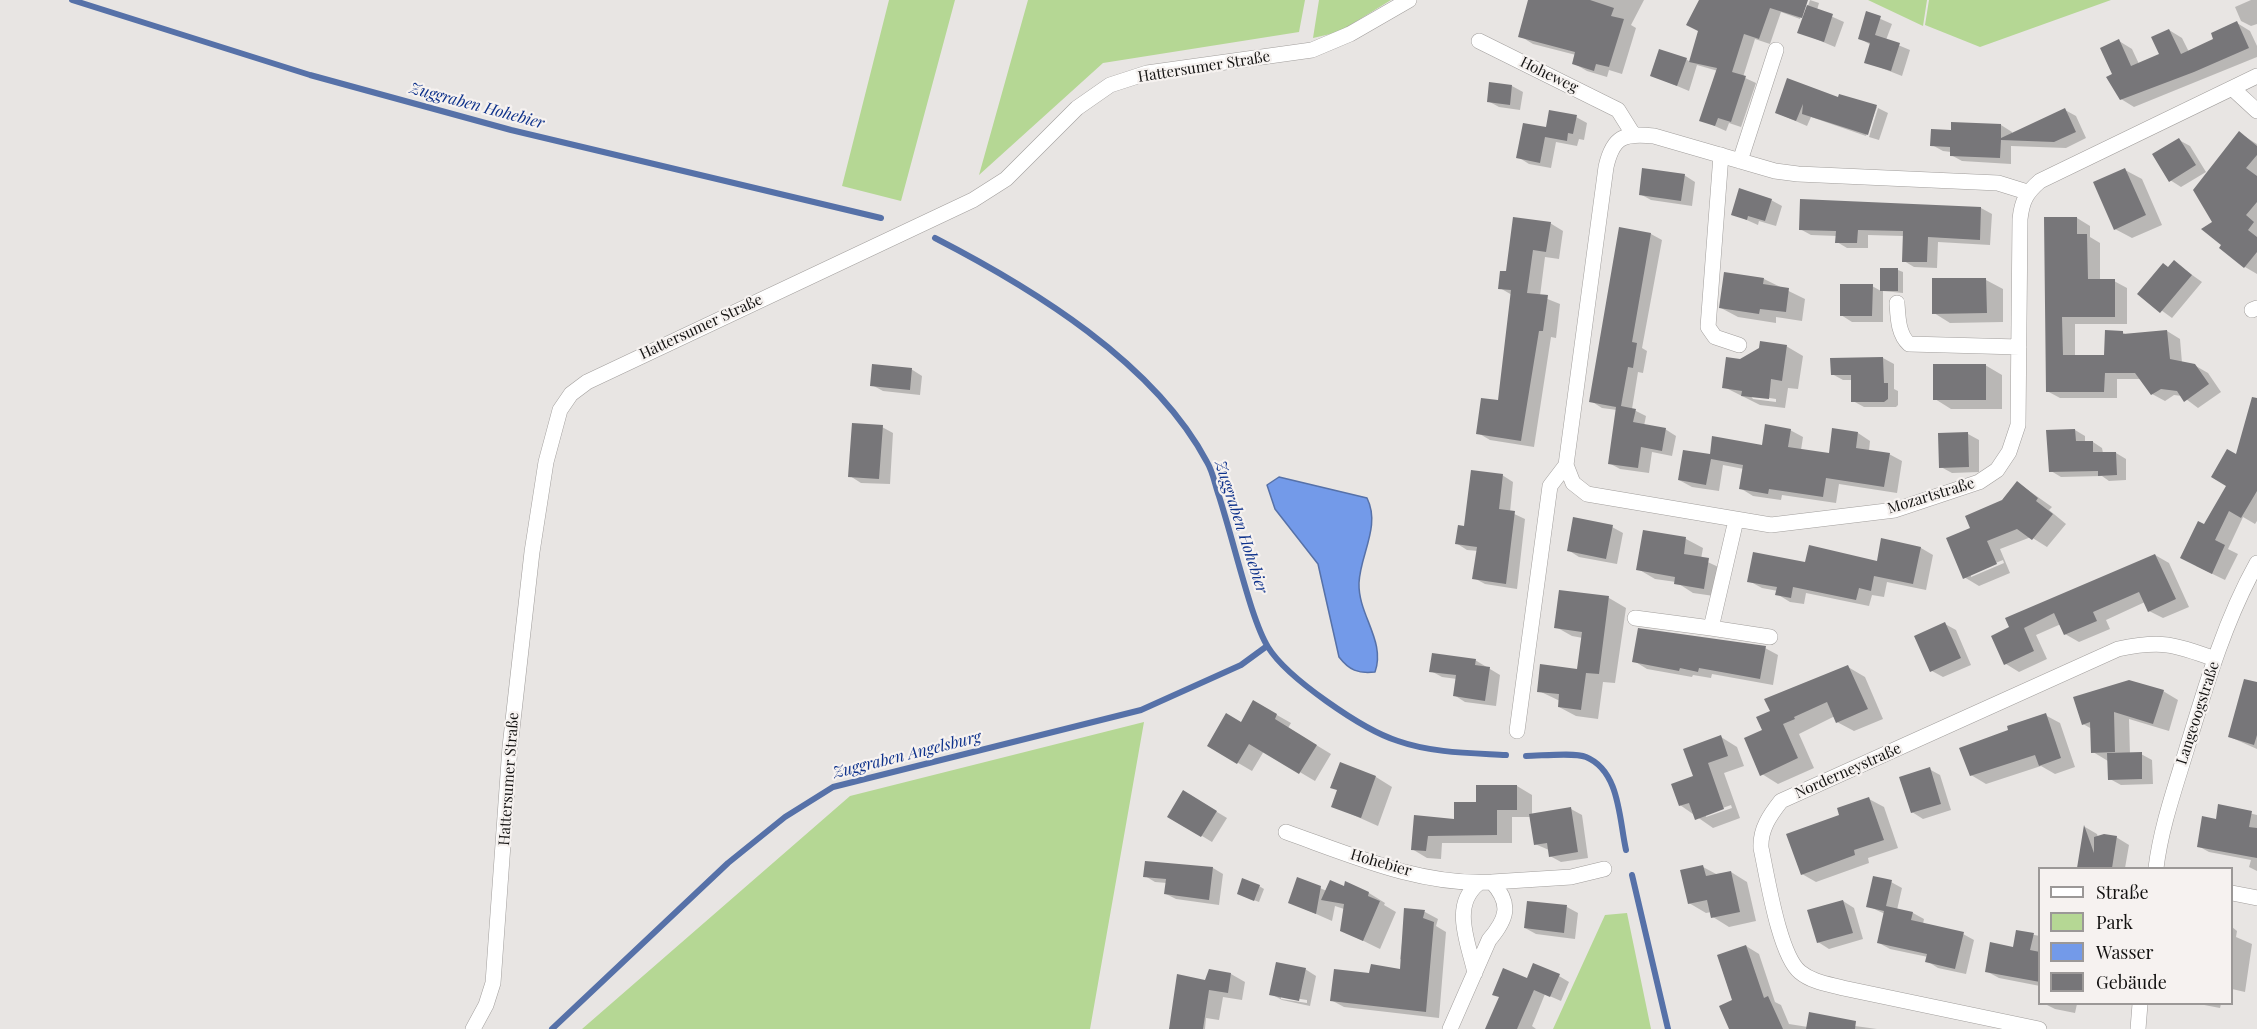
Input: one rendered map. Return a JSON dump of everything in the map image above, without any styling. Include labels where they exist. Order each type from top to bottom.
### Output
[{"type":"street","name":"Hattersumer Straße","points":[[472,1029],[486,1005],[493,982],[510,747],[532,552],[546,462],[554,424],[571,394],[586,382],[615,368],[973,200],[1006,179],[1077,108],[1110,85],[1147,73],[1312,50],[1350,34],[1409,0]]},
{"type":"street","name":"Hoheweg","points":[[1479,41],[1618,110],[1633,134]]},
{"type":"street","points":[[1740,161],[1776,50]]},
{"type":"street","points":[[1517,731],[1550,486],[1566,465],[1606,167],[1610,152],[1617,140],[1633,134],[1654,136],[1721,156],[1798,174],[1998,183],[2027,192],[2040,181],[2257,76]]},
{"type":"street","points":[[2232,88],[2257,111]]},
{"type":"street","points":[[1721,156],[1708,327],[1715,337],[1739,345]]},
{"type":"street","name":"Mozartstraße","points":[[1566,465],[1573,483],[1587,494],[1771,525],[1895,510],[1979,482],[1997,470],[2009,452],[2018,425],[2020,219],[2021,205],[2027,192]]},
{"type":"street","points":[[1897,303],[1903,339],[1909,344],[2019,347]]},
{"type":"street","points":[[1711,628],[1736,520]]},
{"type":"street","name":"Langeoogstraße","points":[[2157,867],[2161,832],[2215,659],[2257,563]]},
{"type":"street","points":[[1635,618],[1770,637]]},
{"type":"street","name":"Norderneystraße","points":[[2039,1029],[1813,981],[1797,970],[1778,925],[1761,848],[1760,838],[1769,816],[1781,801],[2118,649],[2146,643],[2171,643],[2215,659]]},
{"type":"street","name":"Hohebier","points":[[1286,832],[1402,870],[1442,880],[1486,882],[1571,877],[1604,869]]},
{"type":"street","points":[[1450,1029],[1504,915],[1503,894],[1486,882],[1470,890],[1463,919],[1465,938],[1475,973]]},
{"type":"street","points":[[2233,893],[2257,898]]},
{"type":"street","points":[[2138,1029],[2140,1005]]},
{"type":"green space","points":[[889,0],[955,0],[901,201],[842,186]]},
{"type":"green space","points":[[1028,0],[1305,0],[1299,32],[1103,63],[979,175]]},
{"type":"green space","points":[[1319,0],[1391,0],[1339,32],[1313,38]]},
{"type":"green space","points":[[1868,0],[1927,0],[1923,26]]},
{"type":"green space","points":[[1929,0],[2111,0],[1980,47],[1925,25]]},
{"type":"green space","points":[[1144,722],[1090,1029],[582,1029],[850,796]]},
{"type":"green space","points":[[1627,913],[1651,1029],[1553,1029],[1605,915]]},
{"type":"water","points":[[1279,477],[1367,498],[1371,509],[1371,530],[1359,583],[1360,595],[1377,650],[1375,672],[1354,670],[1339,657],[1318,564],[1275,509],[1267,485]]},
{"type":"building","points":[[1528,0],[1590,0],[1614,8],[1611,16],[1624,19],[1609,67],[1596,64],[1594,71],[1572,64],[1575,52],[1518,37]]},
{"type":"building","points":[[1699,0],[1808,0],[1802,18],[1770,8],[1759,39],[1744,34],[1732,72],[1746,76],[1731,122],[1718,118],[1715,126],[1699,121],[1717,68],[1689,62],[1698,31],[1686,25]]},
{"type":"building","points":[[1807,5],[1833,14],[1824,42],[1797,33]]},
{"type":"building","points":[[1866,11],[1881,16],[1875,35],[1900,43],[1891,71],[1864,63],[1870,43],[1858,39]]},
{"type":"building","points":[[2237,21],[2249,48],[2194,72],[2120,100],[2106,77],[2112,74],[2100,48],[2119,39],[2131,66],[2159,54],[2151,37],[2169,29],[2181,54],[2213,39],[2211,33]]},
{"type":"building","points":[[1659,49],[1687,58],[1677,86],[1650,76]]},
{"type":"building","points":[[1787,78],[1838,97],[1839,94],[1877,105],[1868,135],[1802,114],[1803,104],[1796,121],[1775,113]]},
{"type":"building","points":[[1489,82],[1512,85],[1510,105],[1487,102]]},
{"type":"building","points":[[2065,108],[2076,132],[2054,142],[2001,140],[2000,158],[1950,156],[1950,147],[1930,146],[1931,129],[1951,130],[1951,122],[2001,124],[2001,138]]},
{"type":"building","points":[[1549,110],[1577,115],[1573,134],[1568,133],[1567,141],[1545,137],[1540,163],[1516,158],[1523,123],[1546,127]]},
{"type":"building","points":[[2239,131],[2257,146],[2257,155],[2246,168],[2257,176],[2257,202],[2246,215],[2254,222],[2248,230],[2257,237],[2257,252],[2244,268],[2219,248],[2221,245],[2201,229],[2212,222],[2193,190]]},
{"type":"building","points":[[2179,138],[2196,165],[2169,182],[2152,154]]},
{"type":"building","points":[[1642,168],[1685,174],[1681,201],[1639,195]]},
{"type":"building","points":[[2125,168],[2146,215],[2114,230],[2093,182]]},
{"type":"building","points":[[1739,188],[1772,199],[1765,221],[1748,216],[1747,220],[1731,215]]},
{"type":"building","points":[[1800,199],[1981,207],[1980,240],[1928,237],[1927,262],[1902,262],[1903,231],[1858,230],[1857,243],[1835,243],[1836,231],[1799,230]]},
{"type":"building","points":[[1513,217],[1551,222],[1546,252],[1533,250],[1527,293],[1548,295],[1543,331],[1539,331],[1521,441],[1476,434],[1481,398],[1498,400],[1511,290],[1498,289],[1500,271],[1506,271]]},
{"type":"building","points":[[2044,217],[2077,217],[2077,234],[2087,234],[2088,279],[2115,279],[2115,317],[2062,317],[2063,355],[2104,355],[2105,330],[2123,331],[2123,334],[2167,330],[2170,359],[2195,364],[2209,384],[2184,402],[2177,391],[2161,389],[2151,395],[2135,373],[2105,373],[2104,392],[2046,392]]},
{"type":"building","points":[[1619,227],[1651,233],[1632,342],[1637,343],[1633,368],[1628,367],[1621,406],[1636,409],[1633,422],[1666,428],[1662,451],[1641,447],[1638,468],[1608,464],[1616,407],[1589,402]]},
{"type":"building","points":[[2174,260],[2192,275],[2160,313],[2137,294],[2163,263],[2168,267]]},
{"type":"building","points":[[1880,268],[1898,268],[1898,291],[1880,291]]},
{"type":"building","points":[[1724,272],[1764,278],[1763,284],[1789,288],[1786,312],[1760,309],[1759,314],[1719,308]]},
{"type":"building","points":[[1932,278],[1986,278],[1987,313],[1932,314]]},
{"type":"building","points":[[1840,284],[1873,284],[1872,316],[1840,316]]},
{"type":"building","points":[[1760,341],[1787,345],[1782,381],[1771,379],[1769,399],[1741,396],[1742,391],[1722,388],[1726,357],[1740,359],[1759,348]]},
{"type":"building","points":[[1883,357],[1884,383],[1888,383],[1888,399],[1884,402],[1851,402],[1851,375],[1831,375],[1830,358]]},
{"type":"building","points":[[872,364],[912,368],[910,390],[870,386]]},
{"type":"building","points":[[1933,364],[1986,364],[1986,400],[1933,400]]},
{"type":"building","points":[[2252,397],[2257,398],[2257,491],[2241,518],[2229,511],[2215,540],[2225,545],[2212,574],[2180,558],[2198,521],[2204,524],[2226,486],[2211,477],[2227,449],[2236,454]]},
{"type":"building","points":[[852,423],[883,425],[879,479],[848,477]]},
{"type":"building","points":[[1765,424],[1791,429],[1788,447],[1829,453],[1832,428],[1858,432],[1856,448],[1890,453],[1884,487],[1826,478],[1823,497],[1769,489],[1768,494],[1739,489],[1743,465],[1711,459],[1706,485],[1678,480],[1683,450],[1710,454],[1712,436],[1762,445]]},
{"type":"building","points":[[2075,429],[2076,441],[2093,441],[2093,452],[2116,452],[2117,475],[2098,476],[2098,471],[2049,472],[2046,430]]},
{"type":"building","points":[[1968,432],[1969,467],[1939,468],[1938,433]]},
{"type":"building","points":[[1471,470],[1503,474],[1499,509],[1515,511],[1506,584],[1472,579],[1477,547],[1455,544],[1458,525],[1464,526]]},
{"type":"building","points":[[2017,481],[2038,498],[2036,501],[2053,514],[2032,540],[2017,529],[1987,541],[1997,564],[1963,579],[1946,538],[1970,528],[1965,516],[2002,500]]},
{"type":"building","points":[[1573,517],[1613,525],[1606,559],[1567,551]]},
{"type":"building","points":[[1643,530],[1686,537],[1684,554],[1709,558],[1704,589],[1674,584],[1675,577],[1636,570]]},
{"type":"building","points":[[1881,538],[1921,547],[1913,584],[1874,576],[1871,591],[1859,588],[1856,600],[1793,587],[1791,598],[1775,595],[1777,587],[1747,582],[1753,552],[1805,562],[1809,545],[1877,561]]},
{"type":"building","points":[[2155,554],[2176,599],[2148,612],[2139,592],[2093,612],[2097,621],[2064,635],[2054,613],[2024,628],[2034,651],[2004,665],[1991,636],[2009,627],[2005,618]]},
{"type":"building","points":[[1559,590],[1609,596],[1599,674],[1586,673],[1581,710],[1558,707],[1559,694],[1537,692],[1540,664],[1577,669],[1582,632],[1554,628]]},
{"type":"building","points":[[1945,622],[1961,658],[1930,672],[1914,636]]},
{"type":"building","points":[[1638,628],[1766,646],[1760,679],[1699,668],[1698,672],[1680,668],[1679,671],[1632,662]]},
{"type":"building","points":[[1432,653],[1476,659],[1475,665],[1490,667],[1485,701],[1453,696],[1456,675],[1429,672]]},
{"type":"building","points":[[1848,665],[1868,709],[1836,723],[1827,702],[1794,717],[1795,719],[1783,724],[1798,758],[1760,776],[1744,738],[1762,730],[1756,717],[1770,711],[1764,699]]},
{"type":"building","points":[[2244,679],[2257,682],[2257,735],[2254,745],[2228,737]]},
{"type":"building","points":[[2129,680],[2164,690],[2153,724],[2114,712],[2115,752],[2091,753],[2090,722],[2082,725],[2073,697]]},
{"type":"building","points":[[1253,700],[1277,714],[1275,719],[1317,745],[1299,774],[1249,744],[1237,764],[1207,746],[1226,713],[1241,722]]},
{"type":"building","points":[[2046,713],[2061,758],[2039,766],[2035,755],[1970,776],[1959,748],[2008,730],[2007,726]]},
{"type":"building","points":[[1721,735],[1728,756],[1708,763],[1724,809],[1695,820],[1689,803],[1679,806],[1671,784],[1693,776],[1683,749]]},
{"type":"building","points":[[2142,752],[2142,779],[2108,780],[2107,753]]},
{"type":"building","points":[[1340,762],[1376,776],[1361,818],[1331,807],[1337,790],[1330,788]]},
{"type":"building","points":[[1930,767],[1941,804],[1911,813],[1899,777]]},
{"type":"building","points":[[1476,785],[1517,785],[1517,810],[1497,810],[1497,835],[1428,836],[1426,851],[1411,850],[1414,815],[1454,819],[1454,802],[1476,802]]},
{"type":"building","points":[[1183,790],[1217,811],[1201,837],[1167,817]]},
{"type":"building","points":[[1869,797],[1884,840],[1854,850],[1855,855],[1801,875],[1786,834],[1839,815],[1837,808]]},
{"type":"building","points":[[2218,804],[2252,811],[2249,827],[2257,828],[2257,858],[2197,847],[2202,816],[2216,819]]},
{"type":"building","points":[[1571,807],[1578,852],[1549,857],[1547,843],[1534,845],[1529,814]]},
{"type":"building","points":[[2084,825],[2094,853],[2094,837],[2104,834],[2117,836],[2112,867],[2077,867]]},
{"type":"building","points":[[1145,861],[1213,867],[1209,900],[1164,894],[1166,879],[1143,877]]},
{"type":"building","points":[[1703,865],[1706,876],[1731,871],[1740,912],[1711,918],[1707,900],[1688,904],[1680,870]]},
{"type":"building","points":[[1873,876],[1892,880],[1886,906],[1913,912],[1911,920],[1964,932],[1955,969],[1925,962],[1927,954],[1877,943],[1884,911],[1866,907]]},
{"type":"building","points":[[1297,877],[1321,886],[1316,914],[1288,903]]},
{"type":"building","points":[[1242,878],[1260,885],[1254,901],[1237,894]]},
{"type":"building","points":[[1330,880],[1344,886],[1345,881],[1369,892],[1368,896],[1380,901],[1363,941],[1340,931],[1344,904],[1321,900]]},
{"type":"building","points":[[1843,900],[1853,933],[1817,943],[1807,910]]},
{"type":"building","points":[[1527,901],[1567,905],[1564,933],[1524,928]]},
{"type":"building","points":[[1404,908],[1425,910],[1423,918],[1434,922],[1426,1012],[1330,1001],[1334,969],[1369,973],[1371,964],[1400,969]]},
{"type":"building","points":[[2016,930],[2034,933],[2030,950],[2038,952],[2038,982],[1985,972],[1990,942],[2013,947]]},
{"type":"building","points":[[1746,945],[1764,998],[1768,996],[1783,1029],[1729,1029],[1719,1006],[1732,1000],[1717,955]]},
{"type":"building","points":[[1276,962],[1306,968],[1299,1001],[1269,995]]},
{"type":"building","points":[[1533,963],[1560,974],[1550,997],[1534,990],[1517,1029],[1485,1029],[1499,997],[1492,995],[1503,968],[1527,978]]},
{"type":"building","points":[[1209,969],[1231,973],[1228,993],[1209,990],[1203,1029],[1169,1029],[1177,974],[1205,980]]},
{"type":"building","points":[[1809,1012],[1856,1021],[1855,1029],[1806,1029]]},
{"type":"waterway","name":"Zuggraben Hohebier","points":[[72,0],[310,75],[511,130],[881,218]]},
{"type":"waterway","name":"Zuggraben Hohebier","points":[[935,238],[1011,280],[1088,331],[1156,392],[1184,426],[1211,470],[1261,633],[1268,647],[1291,673],[1346,715],[1398,741],[1438,750],[1506,755]]},
{"type":"waterway","name":"Zuggraben Angelsburg","points":[[552,1029],[728,863],[785,817],[833,787],[1141,710],[1241,665],[1267,646]]},
{"type":"waterway","points":[[1526,756],[1574,755],[1586,757],[1597,764],[1612,784],[1626,850]]},
{"type":"waterway","points":[[1632,875],[1668,1029]]}]
